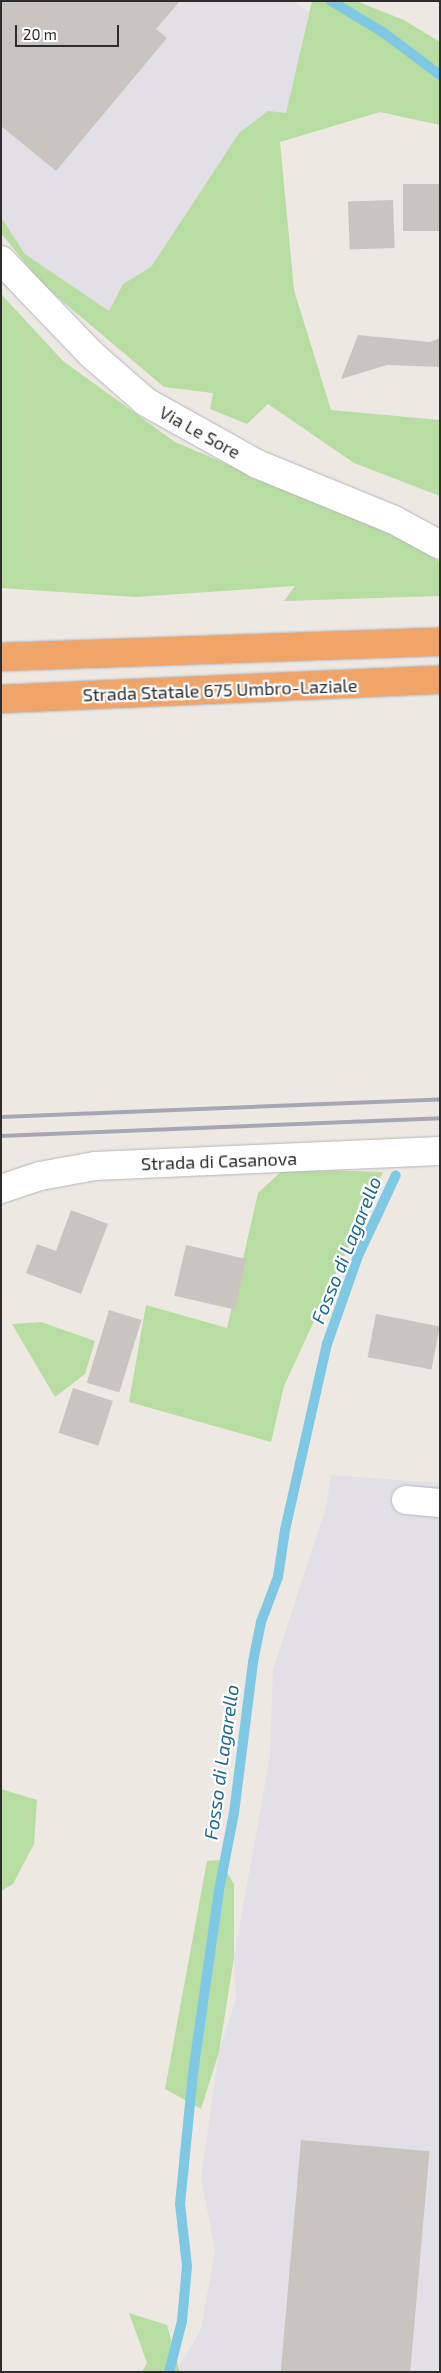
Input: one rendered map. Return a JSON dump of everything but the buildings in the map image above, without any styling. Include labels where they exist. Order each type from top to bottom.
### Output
[{"type":"highway","points":[[1,657],[440,642]]},
{"type":"highway","name":"Strada Statale 675 Umbro-Laziale","points":[[1,699],[440,680]]},
{"type":"street","name":"Via Le Sore","points":[[1,260],[91,354],[146,402],[257,464],[394,520],[440,545]]},
{"type":"street","name":"Strada di Casanova","points":[[1,1189],[40,1176],[95,1166],[440,1151]]},
{"type":"street","points":[[406,1500],[440,1503]]},
{"type":"shaded area","points":[[1,1],[294,1],[309,13],[286,114],[239,133],[151,267],[123,284],[109,311],[25,254],[1,217]]},
{"type":"shaded area","points":[[331,1475],[440,1483],[440,2372],[180,2372],[180,2365],[201,2329],[215,2250],[201,2178],[219,2052],[236,1998],[234,1957],[270,1756],[273,1669],[326,1507]]},
{"type":"green space","points":[[312,1],[356,1],[404,20],[440,42],[440,125],[380,112],[280,142],[294,290],[331,410],[440,420],[440,496],[354,463],[268,404],[247,424],[210,409],[213,393],[164,387],[42,284],[1,233],[1,217],[25,254],[109,311],[123,284],[151,267],[239,133],[268,111],[286,113]]},
{"type":"green space","points":[[1,294],[63,361],[175,442],[278,486],[349,509],[440,562],[440,596],[284,601],[295,586],[135,597],[1,588]]},
{"type":"green space","points":[[284,1169],[383,1172],[284,1386],[271,1442],[129,1402],[146,1305],[227,1328],[258,1193]]},
{"type":"green space","points":[[41,1322],[95,1341],[85,1374],[55,1397],[12,1324]]},
{"type":"green space","points":[[1,1789],[37,1800],[34,1844],[13,1884],[1,1891]]},
{"type":"green space","points":[[219,1860],[234,1884],[234,1957],[219,2052],[201,2109],[165,2089],[207,1861]]},
{"type":"green space","points":[[129,2313],[167,2325],[180,2372],[142,2372],[147,2363]]},
{"type":"waterway","name":"Fosso di Lagarello","points":[[331,1],[384,33],[440,75]]},
{"type":"waterway","name":"Fosso di Lagarello","points":[[169,2372],[182,2321],[187,2266],[180,2204],[193,2073],[219,1890],[234,1813],[253,1662],[261,1622],[278,1577],[285,1530],[327,1344],[358,1256],[396,1175]]},
{"type":"railway","points":[[1,1117],[440,1099]]},
{"type":"railway","points":[[1,1136],[440,1118]]}]
